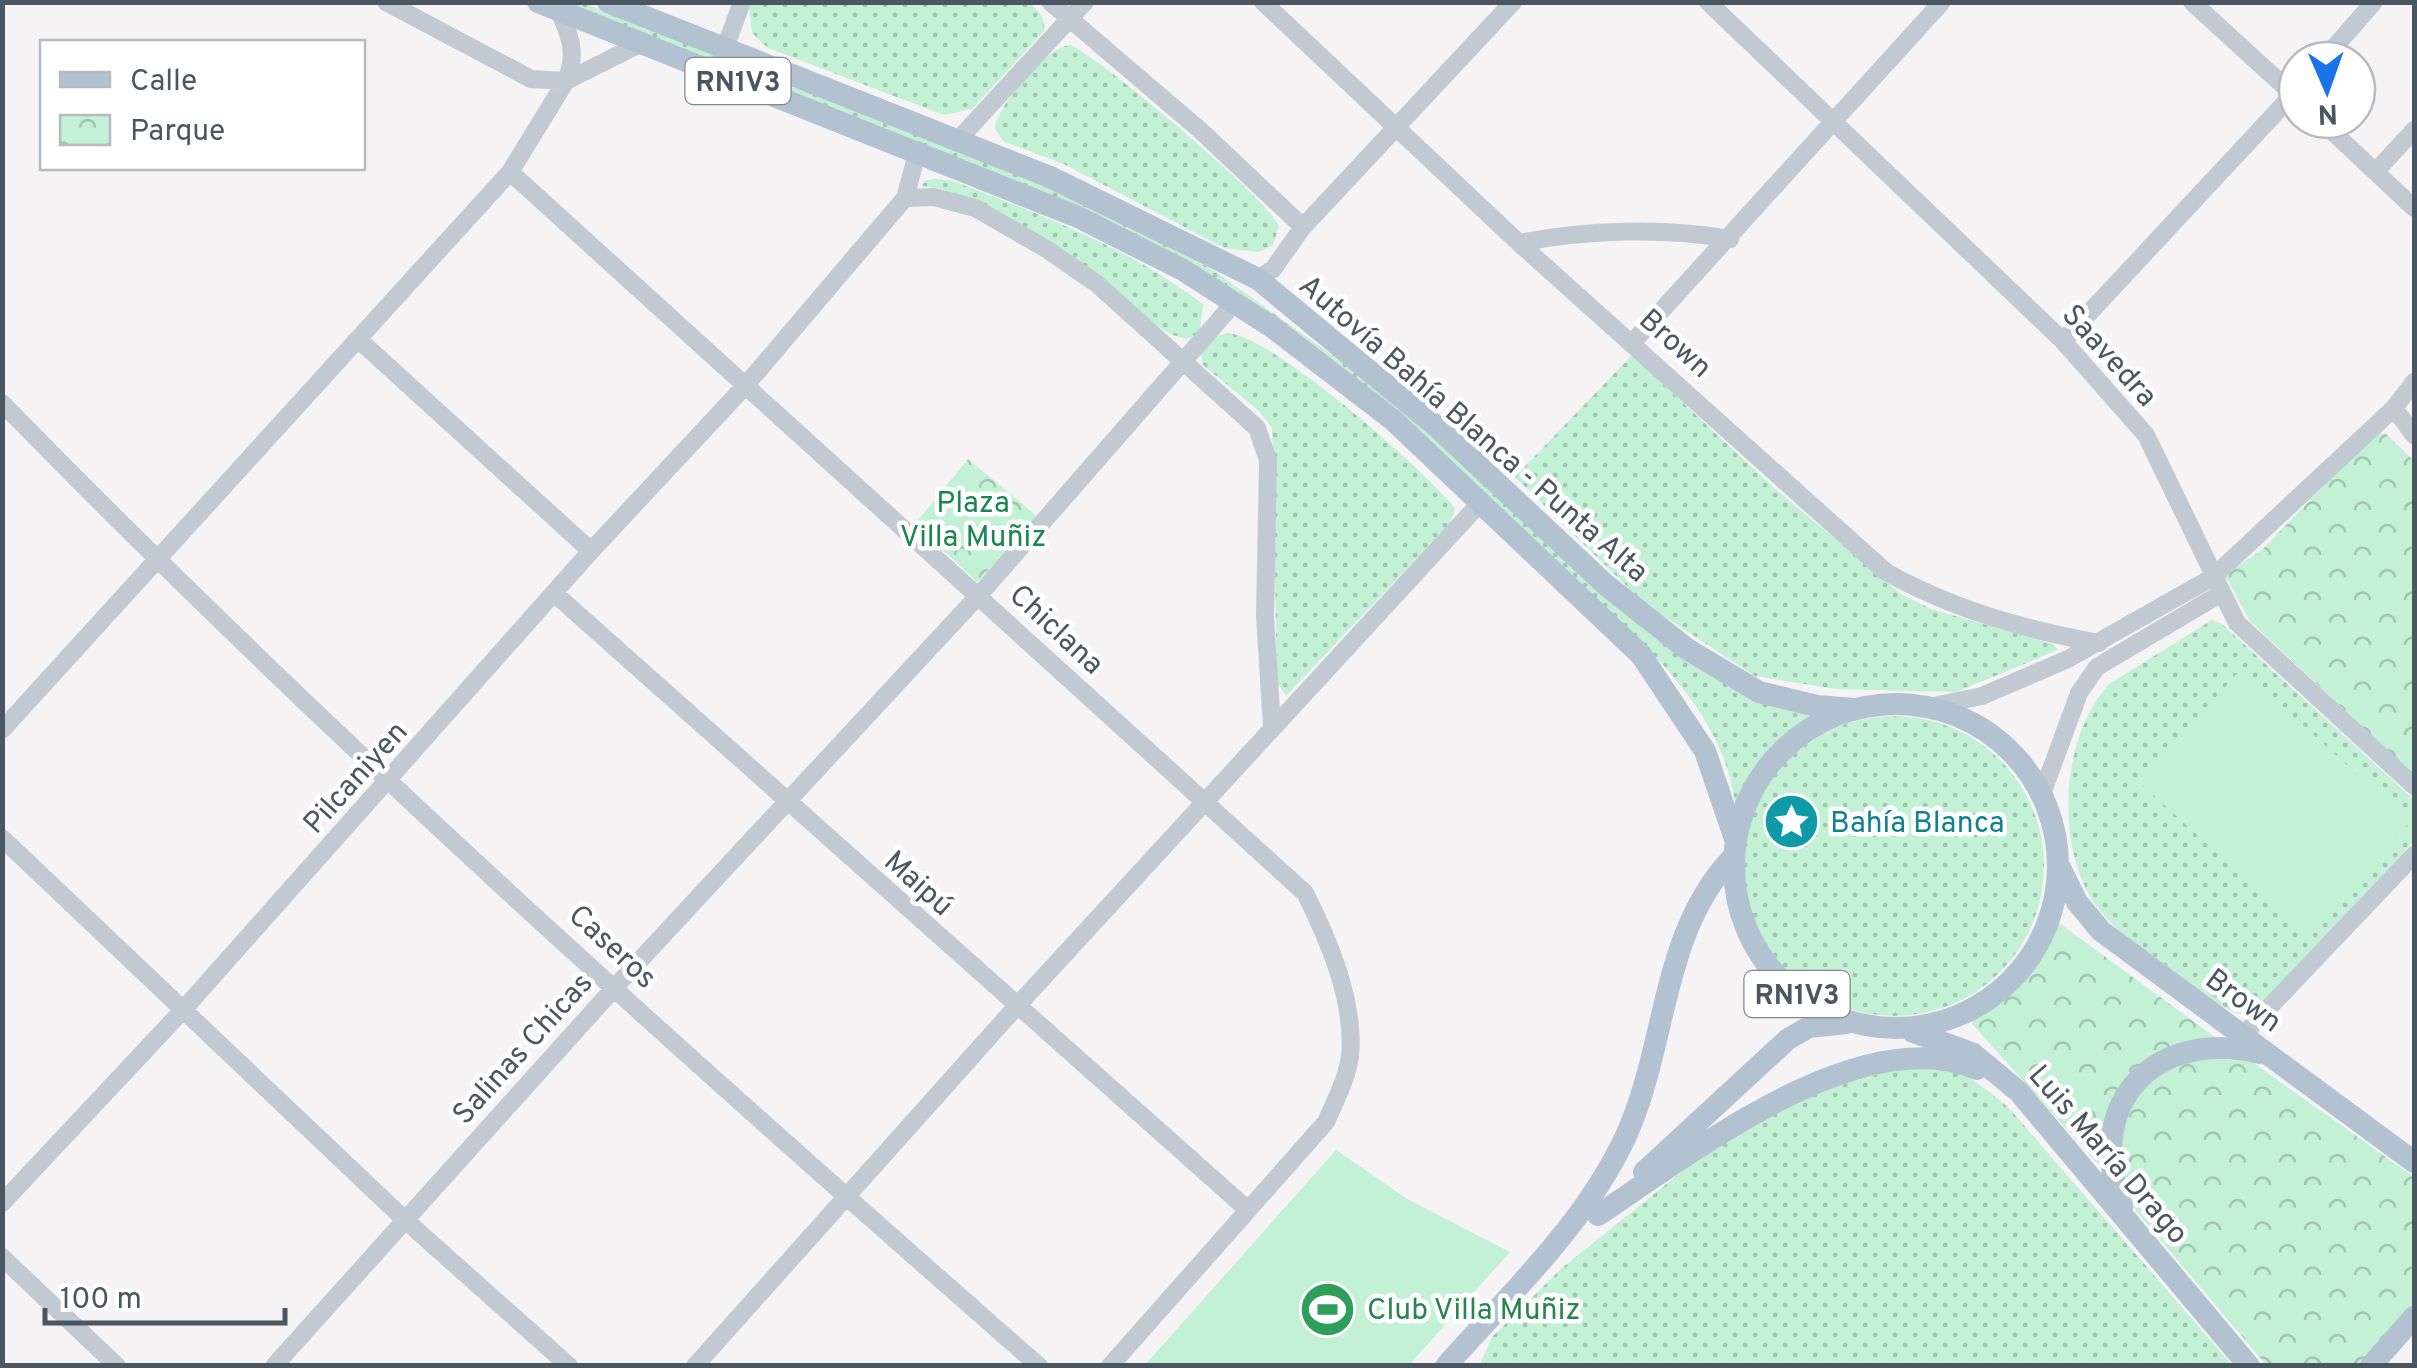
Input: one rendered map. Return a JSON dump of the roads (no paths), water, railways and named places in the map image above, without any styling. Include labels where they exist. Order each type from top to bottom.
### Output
[{"type":"main road","name":"Autovía Bahía Blanca - Punta Alta","points":[[608,2],[1050,177],[1258,279],[1436,426],[1640,615],[1687,649],[1759,692],[1817,706],[1854,709]]},
{"type":"main road","name":"Autovía Bahía Blanca - Punta Alta","points":[[548,7],[918,150],[1078,217],[1235,302],[1393,420],[1620,632],[1659,678],[1705,751],[1734,848]]},
{"type":"main road","name":"RN1V3","points":[[1891,704],[1928,707],[1963,718],[1995,737],[2022,763],[2042,794],[2055,829],[2059,866],[2055,902],[2042,938],[2009,982],[1964,1014],[1928,1025],[1891,1028],[1854,1023],[1820,1010],[1789,989],[1764,961],[1746,929],[1735,894],[1734,848],[1746,804],[1776,757],[1819,723],[1854,709],[1891,704]]},
{"type":"main road","points":[[1446,1365],[1580,1211],[1624,1138],[1647,1079],[1683,933],[1701,895],[1734,848]]},
{"type":"main road","name":"Brown","points":[[2059,866],[2077,902],[2100,931],[2414,1162]]},
{"type":"main road","points":[[1517,1287],[1788,1039],[1822,1023],[1854,1023]]},
{"type":"main road","name":"Luis María Drago","points":[[1891,1028],[1956,1045],[2019,1092],[2249,1366]]},
{"type":"main road","points":[[2127,1219],[2115,1186],[2110,1148],[2115,1116],[2132,1086],[2158,1064],[2186,1051],[2226,1048],[2268,1055]]},
{"type":"main road","points":[[1598,1215],[1756,1115],[1873,1064],[1934,1057],[1972,1066],[2019,1092]]},
{"type":"main road","points":[[2370,1366],[2414,1317]]},
{"type":"street","points":[[386,2],[531,79],[566,81],[642,43]]},
{"type":"street","points":[[725,48],[742,2]]},
{"type":"street","points":[[1050,2],[1200,130],[1303,226]]},
{"type":"street","points":[[958,140],[1085,2]]},
{"type":"street","name":"Brown","points":[[1264,2],[1518,243],[1886,572],[1933,598],[2099,644]]},
{"type":"street","points":[[1258,279],[1274,268],[1303,226],[1399,129],[1513,2]]},
{"type":"street","name":"Saavedra","points":[[1708,2],[2063,341],[2146,435],[2237,623],[2414,786]]},
{"type":"street","points":[[1632,343],[1942,2]]},
{"type":"street","points":[[2192,2],[2277,77]]},
{"type":"street","points":[[2341,40],[2374,2]]},
{"type":"street","points":[[2,730],[510,172],[566,81],[574,61],[573,44],[548,7]]},
{"type":"street","points":[[2063,341],[2277,114]]},
{"type":"street","points":[[2376,171],[2414,130]]},
{"type":"street","points":[[2342,140],[2414,208]]},
{"type":"street","points":[[918,150],[905,198],[934,197],[975,208],[1020,232],[1096,284],[1184,359],[1248,417],[1263,440],[1268,460],[1265,616],[1272,726]]},
{"type":"street","name":"Chiclana","points":[[510,172],[1306,893],[1335,963],[1347,1011],[1350,1056],[1326,1122],[1248,1210]]},
{"type":"street","name":"Pilcaniyen","points":[[2,1203],[182,1011],[591,550],[745,386],[905,198]]},
{"type":"street","points":[[1518,243],[1557,235],[1699,233],[1730,239]]},
{"type":"street","name":"Salinas Chicas","points":[[274,1366],[616,986],[979,595],[1235,302]]},
{"type":"street","points":[[358,338],[591,550]]},
{"type":"street","points":[[2042,794],[2079,693],[2096,667],[2217,585],[2394,408],[2414,382]]},
{"type":"street","name":"Caseros","points":[[2,403],[391,779],[847,1198],[1039,1366]]},
{"type":"street","points":[[2394,408],[2414,435]]},
{"type":"street","points":[[694,1366],[1016,1007],[1482,501]]},
{"type":"street","points":[[1928,707],[1982,696],[2217,585]]},
{"type":"street","name":"Maipú","points":[[555,594],[1248,1210]]},
{"type":"street","points":[[2,838],[404,1219],[569,1366]]},
{"type":"street","points":[[2242,1036],[2414,855]]},
{"type":"street","points":[[1110,1366],[1248,1210]]},
{"type":"street","points":[[2,1257],[117,1366]]},
{"type":"place","name":"Bahía Blanca","points":[[1791,822]]},
{"type":"place","name":"Club Villa Muñiz","points":[[1328,1309]]},
{"type":"park label","name":"Plaza Villa Muñiz","points":[[973,519]]}]
